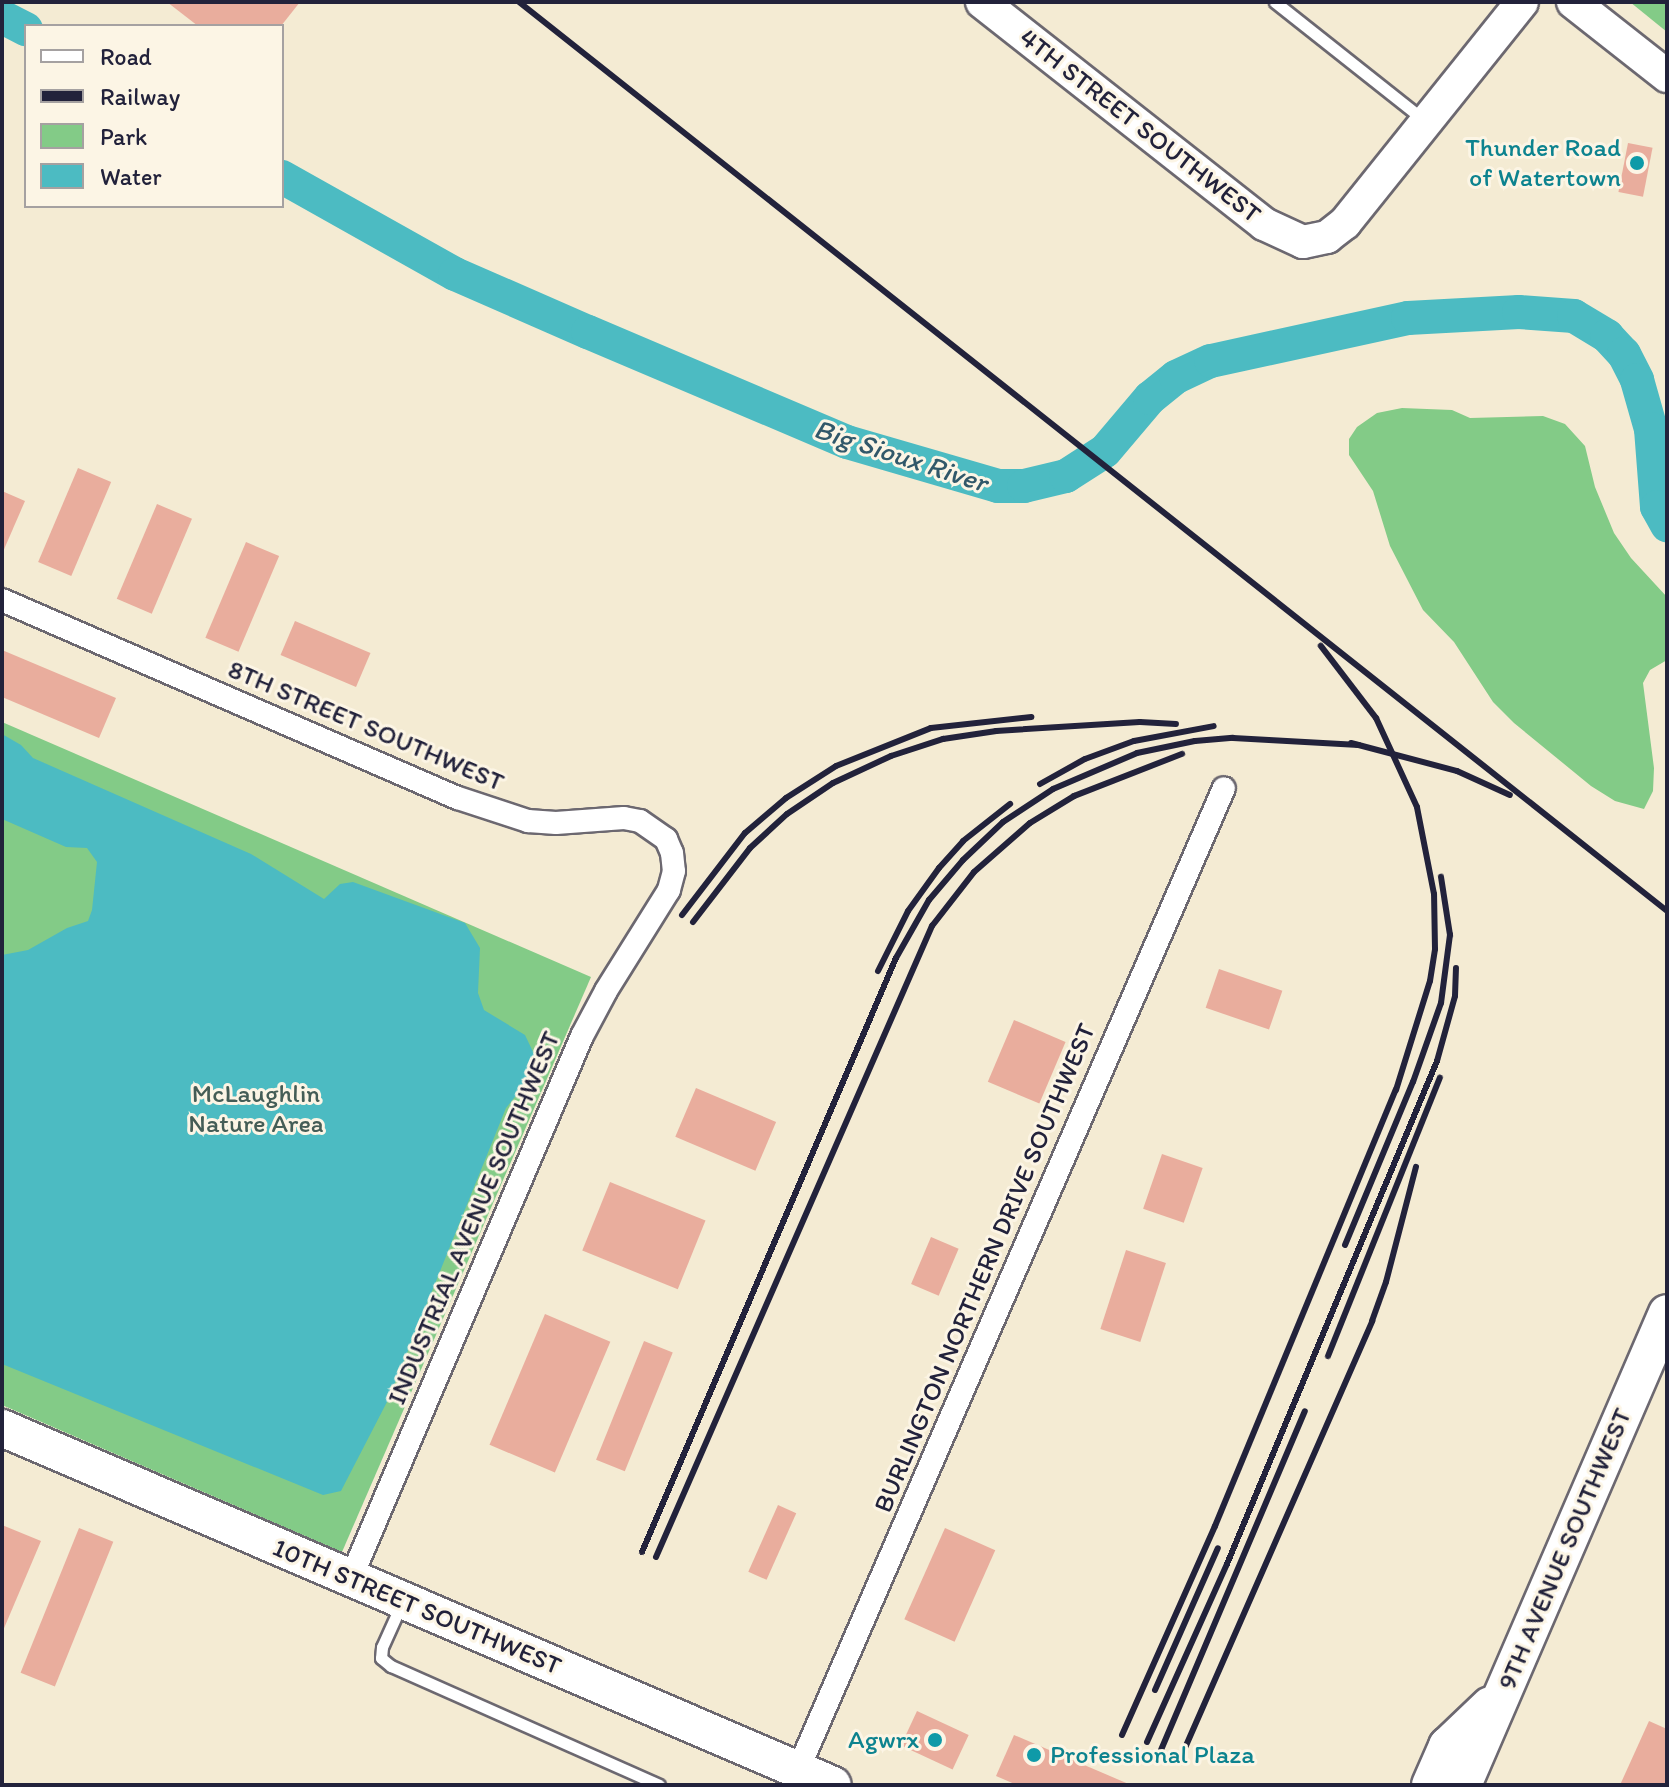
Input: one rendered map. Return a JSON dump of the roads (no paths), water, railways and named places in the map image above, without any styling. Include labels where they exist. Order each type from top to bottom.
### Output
[{"type":"main road","name":"9TH AVENUE SOUTHWEST","points":[[1463,1785],[1667,1313]]},
{"type":"main road","name":"10TH STREET SOUTHWEST","points":[[2,1428],[833,1785]]},
{"type":"main road","points":[[1430,1785],[1447,1746],[1502,1693]]},
{"type":"street","points":[[1426,122],[1522,2]]},
{"type":"street","points":[[1573,2],[1667,76]]},
{"type":"street","name":"4TH STREET SOUTHWEST","points":[[996,6],[1264,224],[1303,242],[1327,237],[1345,223],[1426,122]]},
{"type":"street","name":"8TH STREET SOUTHWEST","points":[[2,600],[498,813],[556,823],[624,818],[640,821],[666,839],[672,853],[674,871],[669,890]]},
{"type":"street","name":"BURLINGTON NORTHERN DRIVE SOUTHWEST","points":[[798,1770],[1224,788]]},
{"type":"street","name":"INDUSTRIAL AVENUE SOUTHWEST","points":[[351,1578],[582,1036],[606,991],[669,890]]},
{"type":"lane","points":[[1275,2],[1426,122]]},
{"type":"lane","points":[[403,1600],[382,1647],[381,1658],[391,1666],[659,1785]]},
{"type":"water","name":"McLaughlin Nature Area","points":[[2,734],[21,745],[33,758],[251,854],[324,899],[340,884],[353,882],[465,923],[480,948],[478,993],[484,1010],[525,1035],[535,1056],[531,1077],[506,1108],[388,1400],[341,1491],[323,1495],[2,1364],[2,955],[28,950],[67,928],[88,921],[97,862],[87,848],[66,847],[2,819]]},
{"type":"waterway","name":"Big Sioux River","points":[[2,17],[24,28]]},
{"type":"waterway","name":"Big Sioux River","points":[[284,178],[455,274],[588,332],[847,442],[998,486],[1024,486],[1066,476],[1105,451],[1150,398],[1176,377],[1211,361],[1408,318],[1519,312],[1574,316],[1607,336],[1624,354],[1637,380],[1651,429],[1657,507],[1667,525]]},
{"type":"railway","points":[[519,2],[1667,911]]},
{"type":"railway","points":[[1122,1735],[1215,1526],[1396,1090],[1430,981],[1435,949],[1434,894],[1417,807],[1376,718],[1321,646]]},
{"type":"railway","points":[[682,915],[745,833],[786,798],[836,766],[931,728],[1031,717]]},
{"type":"railway","points":[[693,922],[750,848],[787,814],[833,783],[891,756],[943,739],[996,731],[1140,722],[1176,724]]},
{"type":"railway","points":[[1040,784],[1085,759],[1134,741],[1214,726]]},
{"type":"railway","points":[[642,1552],[896,958],[929,900],[963,860],[1003,822],[1053,789],[1137,753],[1195,741],[1233,738],[1359,745]]},
{"type":"railway","points":[[1351,743],[1457,771],[1510,795]]},
{"type":"railway","points":[[656,1557],[932,926],[974,872],[1030,823],[1074,796],[1182,754]]},
{"type":"railway","points":[[878,971],[908,911],[939,868],[963,841],[1010,804]]},
{"type":"railway","points":[[1345,1245],[1413,1082],[1441,1003],[1450,935],[1441,877]]},
{"type":"railway","points":[[1147,1742],[1227,1564],[1437,1061],[1455,996],[1456,968]]},
{"type":"railway","points":[[1328,1356],[1440,1078]]},
{"type":"railway","points":[[1181,1757],[1372,1321],[1386,1282],[1416,1167]]},
{"type":"railway","points":[[1161,1750],[1305,1411]]},
{"type":"railway","points":[[1155,1690],[1218,1548]]},
{"type":"place","name":"Thunder Road of Watertown","points":[[1637,163]]},
{"type":"place","name":"Agwrx","points":[[935,1740]]},
{"type":"place","name":"Professional Plaza","points":[[1034,1755]]}]
